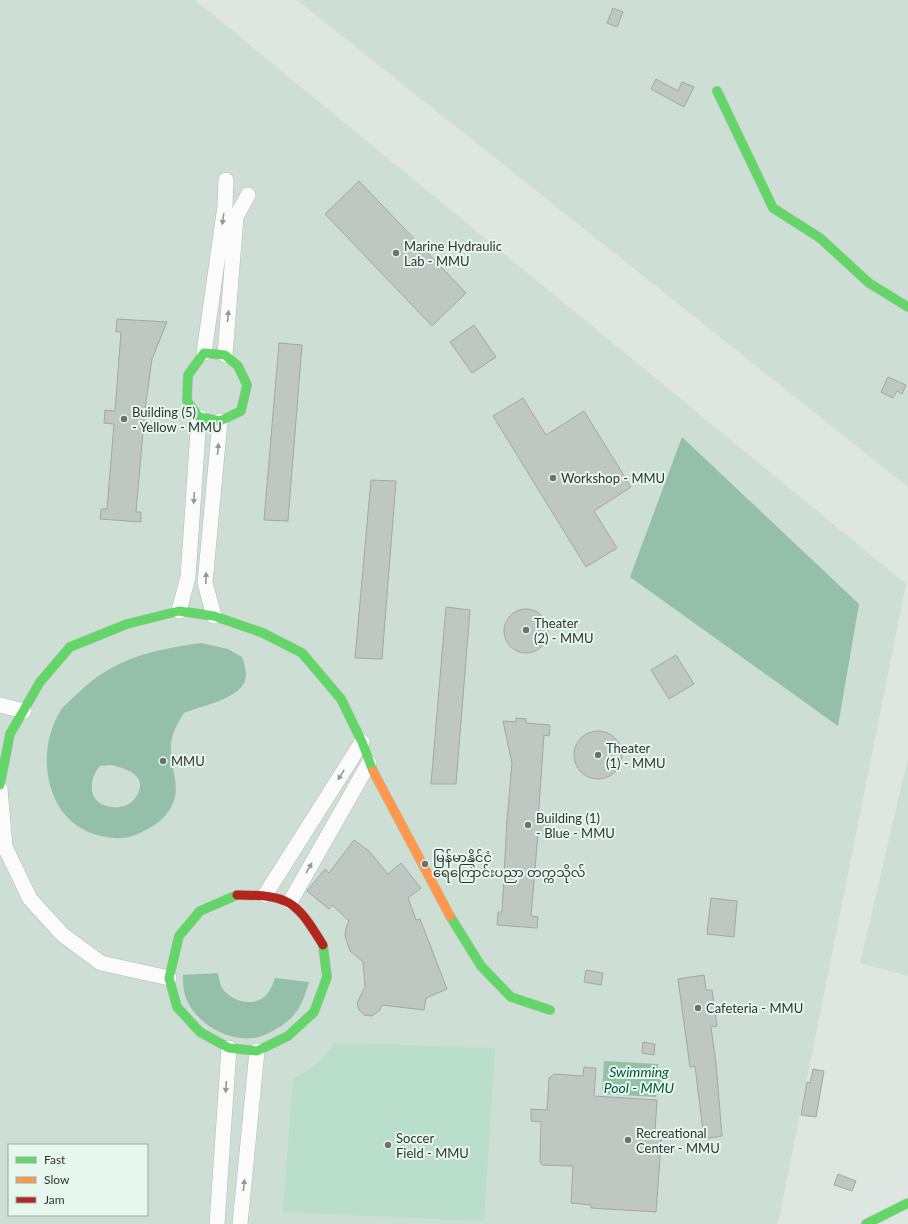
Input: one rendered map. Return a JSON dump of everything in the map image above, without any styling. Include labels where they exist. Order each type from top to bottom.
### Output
[{"type":"street","points":[[717,91],[773,208],[820,238],[869,283],[908,307]]},
{"type":"street","points":[[179,611],[188,577],[199,417],[187,401],[188,375],[204,353],[225,206],[226,180]]},
{"type":"street","points":[[225,355],[236,217],[248,195]]},
{"type":"street","points":[[199,417],[220,421],[241,411],[246,385],[238,366],[225,355],[204,353]]},
{"type":"street","points":[[214,616],[205,583],[220,421]]},
{"type":"street","points":[[169,978],[101,963],[63,935],[30,898],[5,847],[0,792],[10,734],[40,682],[70,647],[127,624],[179,611],[214,616],[264,633],[302,653],[341,699],[362,742],[369,763],[456,928],[481,966],[511,997],[550,1010]]},
{"type":"street","points":[[0,706],[24,711]]},
{"type":"street","points":[[265,895],[362,742]]},
{"type":"street","points":[[290,902],[369,763]]},
{"type":"street","points":[[237,895],[265,895],[290,902],[306,917],[323,945],[327,977],[314,1012],[288,1036],[257,1051],[229,1048],[200,1032],[177,1007],[169,978],[179,936],[200,911],[237,895]]},
{"type":"street","points":[[217,1224],[229,1048]]},
{"type":"street","points":[[240,1224],[257,1051]]},
{"type":"street","points":[[866,1224],[908,1203]]},
{"type":"shaded area","name":"မြန်မာနိုင်ငံ ရေကြောင်းပညာ တက္ကသိုလ်","points":[[0,0],[195,0],[906,584],[778,1224],[0,1224]]},
{"type":"shaded area","points":[[297,0],[908,0],[908,487]]},
{"type":"shaded area","points":[[908,758],[908,976],[860,963]]},
{"type":"shaded area","name":"Soccer Field - MMU","points":[[334,1043],[495,1048],[484,1221],[283,1212],[293,1079],[316,1064]]},
{"type":"water","points":[[682,437],[859,604],[838,726],[630,577]]},
{"type":"water","points":[[201,643],[228,649],[242,657],[246,676],[244,684],[230,696],[184,713],[179,721],[174,730],[171,744],[176,791],[171,807],[165,816],[149,828],[138,834],[127,837],[111,838],[100,836],[77,826],[64,814],[55,798],[49,781],[47,763],[48,744],[53,726],[61,710],[90,682],[119,664],[150,653]],"holes":[[[110,765],[123,768],[138,778],[140,790],[133,801],[129,804],[119,807],[109,807],[100,803],[93,796],[92,784],[96,771],[100,766]]]},
{"type":"water","points":[[218,973],[221,986],[226,993],[245,1002],[258,1001],[263,998],[272,986],[275,978],[309,982],[299,1008],[289,1020],[277,1029],[263,1036],[243,1038],[221,1033],[210,1027],[193,1011],[188,1002],[184,989],[183,975]]},
{"type":"water","name":"Swimming Pool - MMU","points":[[604,1061],[658,1064],[658,1075],[663,1075],[662,1085],[657,1085],[656,1097],[602,1094]]},
{"type":"building","points":[[613,8],[623,12],[617,27],[607,23]]},
{"type":"building","points":[[656,79],[678,91],[682,82],[694,87],[684,107],[651,89]]},
{"type":"building","name":"Marine Hydraulic Lab - MMU","points":[[359,181],[466,293],[432,326],[325,214]]},
{"type":"building","name":"Building (5) - Yellow - MMU","points":[[117,319],[167,322],[152,359],[145,409],[136,512],[141,512],[141,522],[100,519],[101,509],[107,509],[114,424],[104,423],[105,410],[115,411],[121,332],[116,332]]},
{"type":"building","points":[[474,325],[496,357],[472,373],[450,342]]},
{"type":"building","points":[[279,343],[302,345],[288,521],[264,520]]},
{"type":"building","points":[[888,377],[906,385],[902,394],[897,391],[893,398],[881,392]]},
{"type":"building","name":"Workshop - MMU","points":[[523,398],[546,435],[584,411],[631,487],[594,511],[617,548],[586,567],[493,416]]},
{"type":"building","points":[[371,480],[396,481],[382,659],[355,658]]},
{"type":"building","points":[[446,607],[470,610],[456,784],[431,784]]},
{"type":"building","name":"Theater (2) - MMU","points":[[526,609],[538,613],[544,619],[548,631],[544,643],[538,649],[526,653],[514,649],[508,643],[504,631],[508,619],[514,613]]},
{"type":"building","points":[[676,655],[694,684],[669,699],[651,670]]},
{"type":"building","name":"Building (1) - Blue - MMU","points":[[516,718],[526,719],[526,723],[550,725],[549,736],[544,735],[538,821],[549,821],[548,834],[538,834],[531,916],[538,917],[537,928],[497,925],[498,912],[502,912],[512,763],[503,721],[516,722]]},
{"type":"building","name":"Theater (1) - MMU","points":[[598,731],[607,733],[615,738],[620,746],[622,755],[620,764],[615,772],[607,777],[598,779],[589,777],[581,772],[576,764],[574,755],[576,746],[581,738],[589,733]]},
{"type":"building","points":[[354,840],[369,851],[388,874],[401,863],[421,888],[408,898],[416,920],[420,919],[447,989],[426,998],[424,1010],[382,1005],[379,1011],[372,1016],[364,1015],[359,1010],[357,1003],[365,987],[363,962],[350,951],[345,936],[349,921],[332,905],[329,909],[307,891],[325,869],[329,873]]},
{"type":"building","points":[[711,898],[737,901],[734,937],[707,934]]},
{"type":"building","points":[[586,970],[603,973],[601,985],[584,982]]},
{"type":"building","name":"Cafeteria - MMU","points":[[704,975],[706,990],[712,990],[717,1026],[711,1027],[716,1063],[722,1136],[704,1139],[695,1066],[690,1067],[678,979]]},
{"type":"building","points":[[643,1042],[655,1044],[654,1055],[642,1053]]},
{"type":"building","name":"Recreational Center - MMU","points":[[584,1067],[596,1068],[594,1096],[657,1100],[655,1132],[662,1132],[656,1212],[591,1208],[591,1205],[571,1203],[573,1166],[542,1165],[540,1161],[541,1122],[531,1121],[531,1109],[547,1110],[549,1078],[554,1074],[583,1076]]},
{"type":"building","points":[[813,1069],[824,1071],[816,1117],[801,1115],[807,1082],[810,1083]]},
{"type":"building","points":[[838,1174],[856,1181],[852,1191],[834,1185]]},
{"type":"traffic: fast","points":[[717,91],[773,208],[820,238],[869,283],[908,307]]},
{"type":"traffic: fast","points":[[204,353],[225,355],[238,366],[247,385],[241,411],[220,421],[199,417],[187,401],[188,375],[204,353]]},
{"type":"traffic: fast","points":[[0,785],[10,734],[40,682],[70,647],[127,624],[179,611],[214,616],[263,633],[302,653],[341,699],[362,742],[373,771]]},
{"type":"traffic: fast","points":[[237,895],[200,911],[179,936],[169,978],[177,1007],[200,1032],[229,1048],[257,1051],[288,1036],[314,1012],[327,977],[323,945]]},
{"type":"traffic: fast","points":[[450,916],[481,966],[511,997],[550,1010]]},
{"type":"traffic: fast","points":[[866,1224],[908,1203]]},
{"type":"traffic: slow","points":[[373,771],[450,916]]},
{"type":"traffic: jam","points":[[237,895],[269,897],[280,899],[290,904],[306,919],[323,945]]},
{"type":"place","name":"Marine Hydraulic Lab - MMU","points":[[396,253]]},
{"type":"place","name":"Building (5) - Yellow - MMU","points":[[124,419]]},
{"type":"place","name":"Workshop - MMU","points":[[553,478]]},
{"type":"place","name":"Theater (2) - MMU","points":[[526,630]]},
{"type":"place","name":"Theater (1) - MMU","points":[[598,755]]},
{"type":"place","name":"MMU","points":[[163,761]]},
{"type":"place","name":"Building (1) - Blue - MMU","points":[[528,825]]},
{"type":"place","name":"မြန်မာနိုင်ငံ ရေကြောင်းပညာ တက္ကသိုလ်","points":[[425,864]]},
{"type":"place","name":"Cafeteria - MMU","points":[[698,1008]]},
{"type":"place","name":"Recreational Center - MMU","points":[[628,1140]]},
{"type":"place","name":"Soccer Field - MMU","points":[[388,1145]]}]
